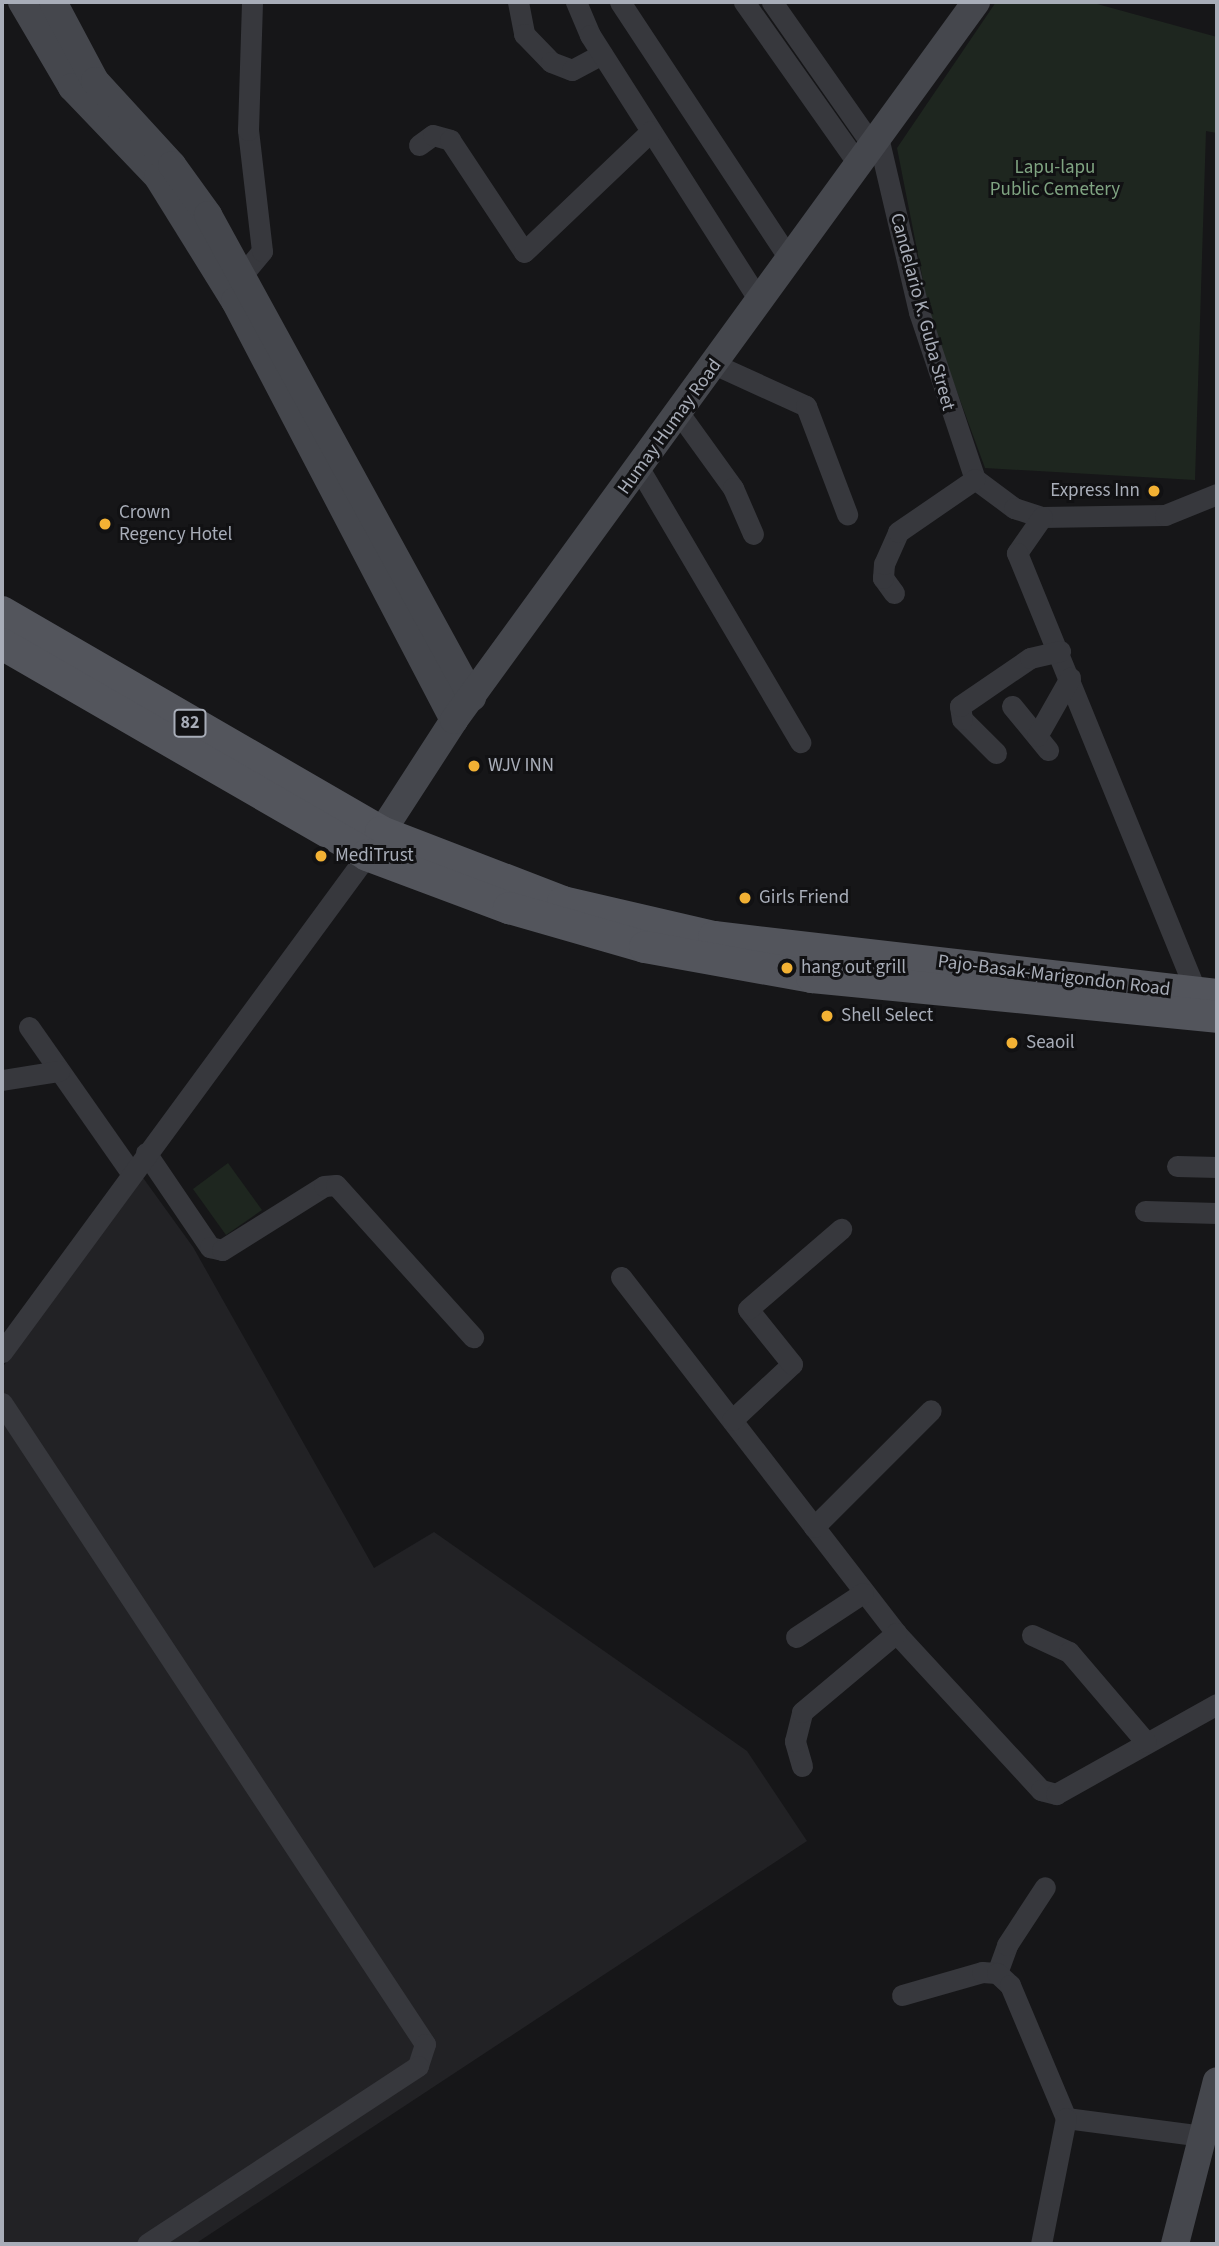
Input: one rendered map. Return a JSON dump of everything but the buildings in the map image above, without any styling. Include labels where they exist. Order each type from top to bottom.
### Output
[{"type":"main road","name":"Pajo-Basak-Marigondon Road","points":[[2,612],[374,844],[652,926],[1207,994]]},
{"type":"main road","name":"Pajo-Basak-Marigondon Road","points":[[2,644],[374,844],[522,912],[707,959],[812,977],[1217,1017]]},
{"type":"street","points":[[22,2],[72,87],[158,177],[235,301],[330,490],[454,720]]},
{"type":"street","points":[[53,2],[95,81],[172,165],[242,275],[356,477],[472,697]]},
{"type":"street","points":[[517,2],[524,34],[557,65],[582,67],[602,54]]},
{"type":"street","points":[[576,2],[602,54],[760,302]]},
{"type":"street","points":[[620,2],[790,260]]},
{"type":"street","points":[[744,2],[870,149]]},
{"type":"street","points":[[772,2],[870,149]]},
{"type":"street","name":"Humay Humay Road","points":[[374,844],[454,720],[681,415],[976,2]]},
{"type":"street","points":[[242,275],[257,264],[262,251],[248,130],[255,3]]},
{"type":"street","points":[[419,145],[433,135],[450,140],[524,252],[532,251],[567,205],[652,131]]},
{"type":"street","name":"Candelario K. Guba Street","points":[[870,149],[919,312],[975,479]]},
{"type":"street","points":[[716,365],[806,406],[847,514]]},
{"type":"street","points":[[681,415],[733,488],[753,534]]},
{"type":"street","points":[[640,470],[800,741]]},
{"type":"street","points":[[330,490],[356,477]]},
{"type":"street","points":[[894,593],[883,578],[884,564],[898,533],[975,479],[1014,508],[1042,517],[1165,515],[1217,494]]},
{"type":"street","points":[[1042,517],[1017,553],[1207,994]]},
{"type":"street","points":[[996,753],[962,719],[960,706],[1030,658],[1060,651]]},
{"type":"street","points":[[1012,706],[1043,743],[1070,678]]},
{"type":"street","points":[[5,1338],[132,1174],[374,844]]},
{"type":"street","points":[[29,1027],[132,1174]]},
{"type":"street","points":[[2,1080],[59,1071]]},
{"type":"street","points":[[146,1153],[210,1247],[222,1250],[324,1186],[336,1185],[473,1337]]},
{"type":"street","points":[[1177,1166],[1217,1167]]},
{"type":"street","points":[[1145,1211],[1217,1213]]},
{"type":"street","points":[[732,1420],[792,1364],[748,1309],[841,1229]]},
{"type":"street","points":[[621,1277],[895,1633],[1048,1793],[1217,1704]]},
{"type":"street","points":[[2,1403],[425,2044],[418,2066],[147,2244]]},
{"type":"street","points":[[814,1527],[931,1410]]},
{"type":"street","points":[[796,1637],[863,1593]]},
{"type":"street","points":[[802,1766],[795,1741],[802,1712],[895,1633]]},
{"type":"street","points":[[1032,1635],[1069,1652],[1146,1742]]},
{"type":"street","points":[[997,1973],[1007,1945],[1045,1887]]},
{"type":"street","points":[[902,1995],[982,1972],[997,1973],[1010,1985],[1066,2118],[1041,2244]]},
{"type":"street","points":[[1175,2244],[1217,2081]]},
{"type":"street","points":[[1066,2118],[1203,2136]]},
{"type":"shaded area","points":[[141,1175],[193,1247],[374,1568],[434,1532],[747,1751],[807,1841],[195,2244],[2,2244],[2,1368]]},
{"type":"green space","name":"Lapu-lapu Public Cemetery","points":[[996,2],[1090,2],[1217,37],[1217,133],[1206,131],[1195,480],[985,468],[931,321],[897,148]]},
{"type":"green space","points":[[228,1163],[262,1210],[226,1235],[193,1189]]},
{"type":"place","name":"Express Inn","points":[[1154,491]]},
{"type":"place","name":"Crown Regency Hotel","points":[[105,524]]},
{"type":"place","name":"WJV INN","points":[[474,766]]},
{"type":"place","name":"MediTrust","points":[[321,856]]},
{"type":"place","name":"Girls Friend","points":[[745,898]]},
{"type":"place","name":"hang out grill","points":[[787,968]]},
{"type":"place","name":"Shell Select","points":[[827,1016]]},
{"type":"place","name":"Seaoil","points":[[1012,1043]]}]
